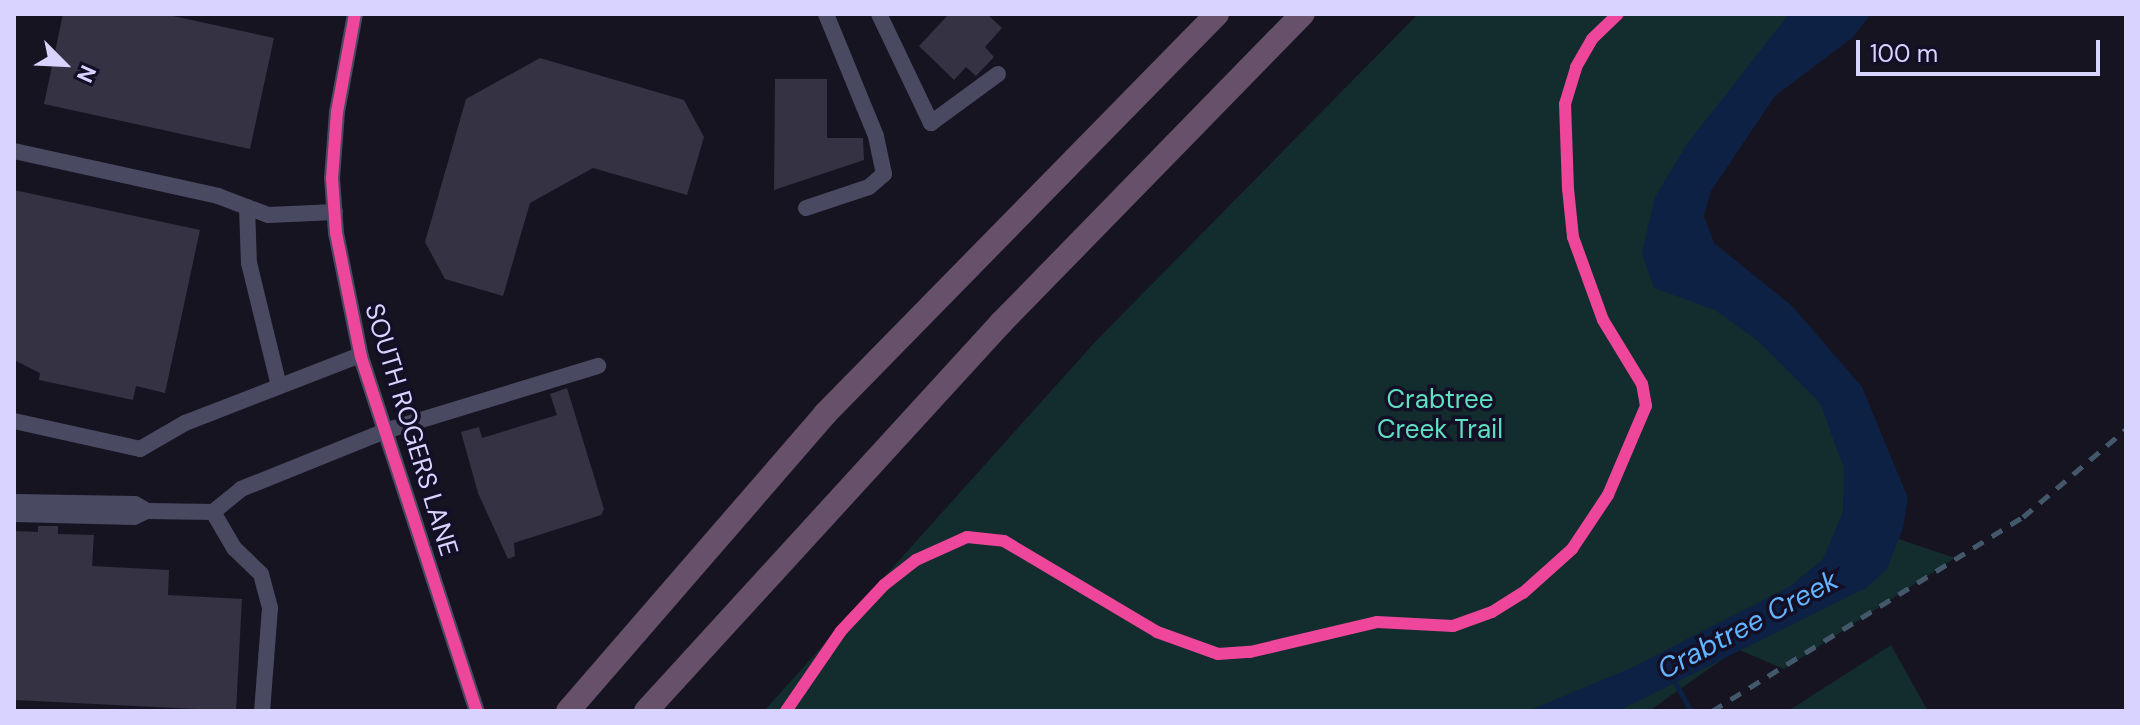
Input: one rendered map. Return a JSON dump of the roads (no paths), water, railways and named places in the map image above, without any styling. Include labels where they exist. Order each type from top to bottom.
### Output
[{"type":"highway","points":[[568,711],[825,414],[1217,14]]},
{"type":"highway","points":[[646,711],[1001,323],[1303,14]]},
{"type":"street","points":[[806,208],[869,187],[884,174],[876,136],[826,14]]},
{"type":"street","points":[[879,14],[931,123],[998,74]]},
{"type":"street","name":"SOUTH ROGERS LANE","points":[[351,15],[337,112],[335,212],[360,355],[475,706]]},
{"type":"street","points":[[14,151],[218,196],[268,215],[335,212]]},
{"type":"street","points":[[247,207],[249,263],[279,386]]},
{"type":"street","points":[[14,421],[140,449],[185,423],[360,355]]},
{"type":"street","points":[[14,514],[134,517],[147,511],[213,512],[241,489],[385,431],[598,366]]},
{"type":"street","points":[[14,502],[135,504],[147,511]]},
{"type":"street","points":[[213,512],[234,548],[261,574],[270,608],[262,711]]},
{"type":"water","name":"Crabtree Creek","points":[[1789,14],[1871,14],[1852,38],[1775,96],[1711,191],[1704,216],[1714,243],[1792,306],[1862,387],[1908,498],[1903,528],[1887,569],[1866,588],[1618,711],[1528,711],[1631,668],[1789,587],[1823,559],[1843,512],[1844,468],[1820,403],[1758,341],[1715,310],[1654,288],[1642,253],[1655,197],[1687,144]]},
{"type":"waterway","name":"Crabtree Creek","points":[[1672,677],[1691,711]]},
{"type":"railway","points":[[1712,711],[2023,517],[2126,429]]},
{"type":"park label","name":"Crabtree Creek Trail","points":[[1440,415]]}]
